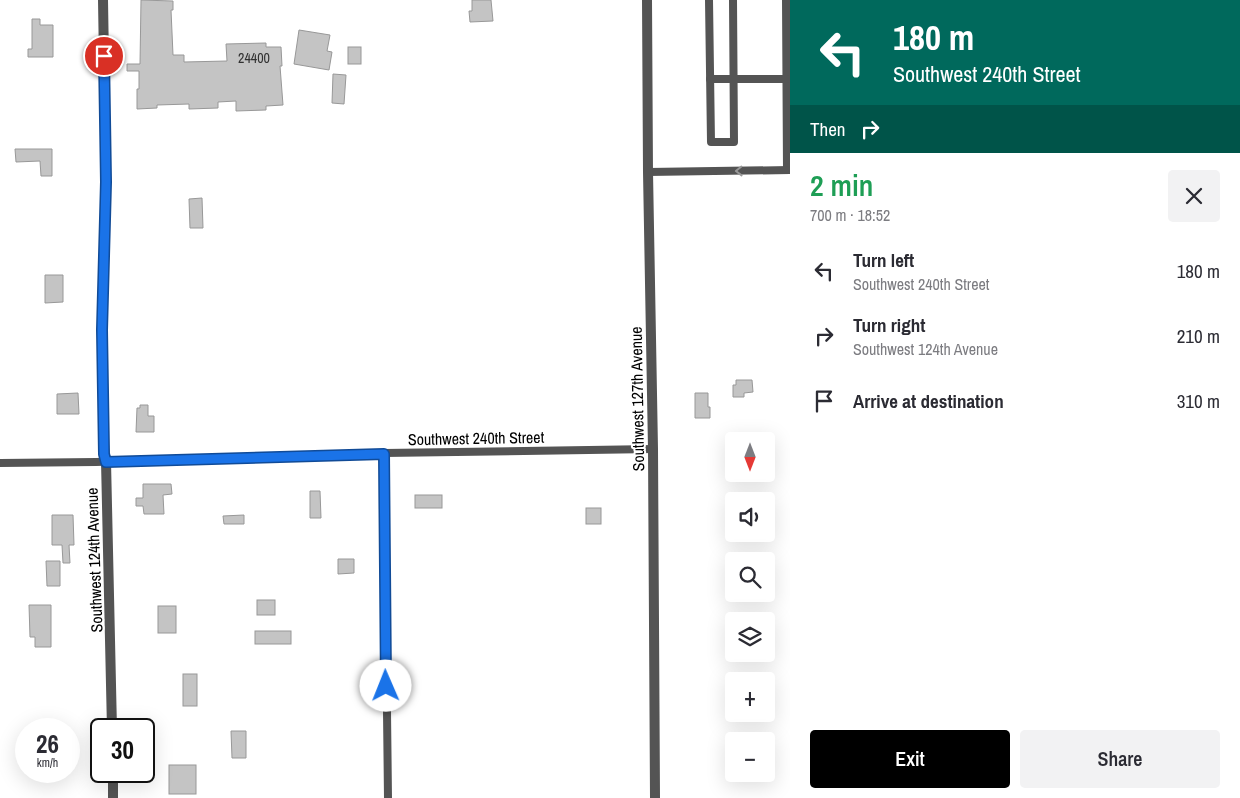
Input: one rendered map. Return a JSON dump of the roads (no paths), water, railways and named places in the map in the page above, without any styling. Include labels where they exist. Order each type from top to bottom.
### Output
[{"type":"street","name":"Southwest 124th Avenue","points":[[103,0],[106,182],[102,330],[112,718]]},
{"type":"street","name":"Southwest 127th Avenue","points":[[647,0],[653,449],[654,798]]},
{"type":"street","points":[[710,0],[711,142],[734,142],[733,0]]},
{"type":"street","points":[[648,172],[789,170],[786,0]]},
{"type":"street","points":[[710,80],[787,80]]},
{"type":"street","name":"Southwest 240th Street","points":[[0,463],[653,449]]},
{"type":"street","points":[[384,454],[388,798]]},
{"type":"street","points":[[113,783],[113,798]]}]
